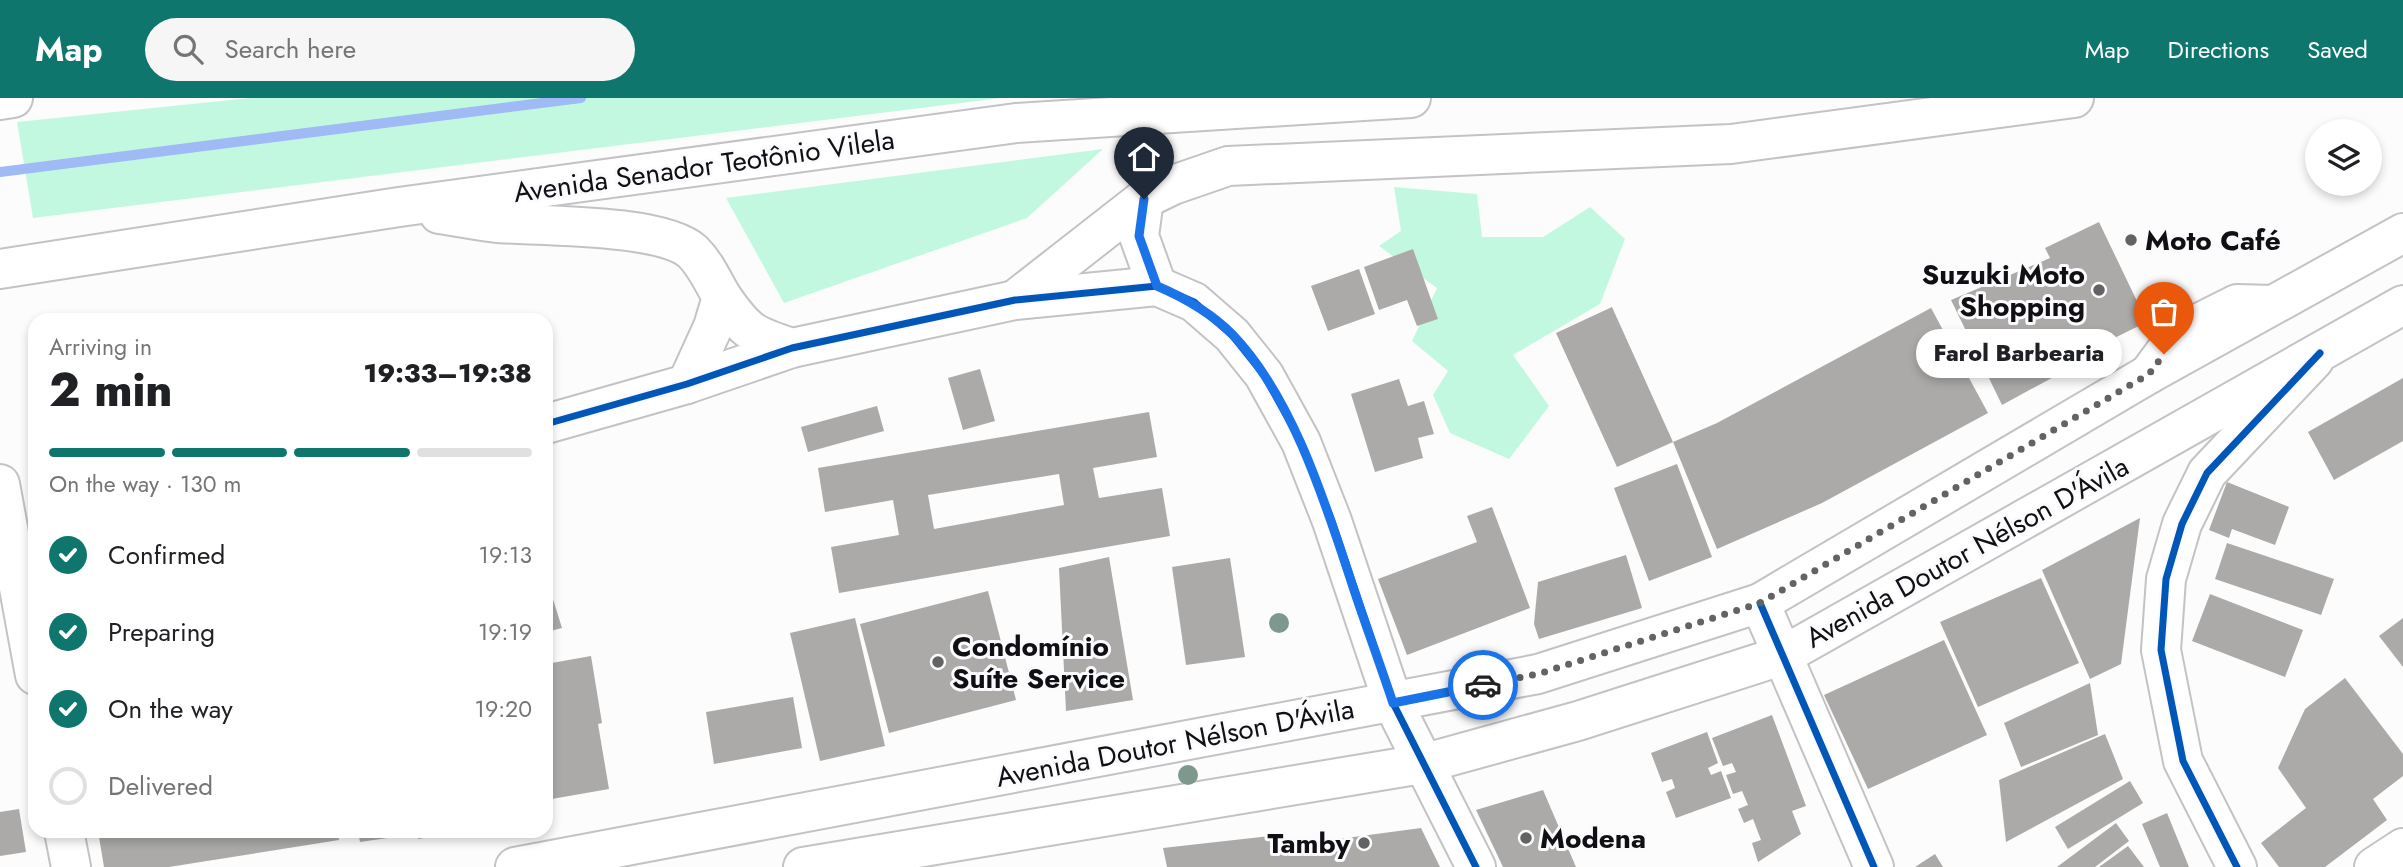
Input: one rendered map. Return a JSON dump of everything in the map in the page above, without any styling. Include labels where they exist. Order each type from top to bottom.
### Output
[{"type":"main road","points":[[0,100],[13,98]]},
{"type":"main road","name":"Avenida Senador Teotônio Vilela","points":[[0,269],[399,207],[1016,123],[1411,98]]},
{"type":"main road","points":[[1015,300],[1144,199],[1173,185],[1228,166],[1731,145],[2074,98]]},
{"type":"main road","points":[[1144,199],[1139,236],[1157,286]]},
{"type":"main road","points":[[399,207],[495,222],[602,228],[666,238],[692,251],[740,323],[760,338],[792,348]]},
{"type":"main road","name":"Avenida Doutor Nélson D'Ávila","points":[[515,867],[1538,674],[1760,603],[2149,374],[2403,233]]},
{"type":"main road","points":[[553,422],[687,384],[792,348],[1015,300],[1157,286],[1194,302],[1233,335],[1264,374],[1301,442],[1332,521],[1393,703],[1476,867]]},
{"type":"main road","points":[[687,384],[713,327],[722,298]]},
{"type":"main road","name":"Avenida Doutor Nélson D'Ávila","points":[[803,867],[1422,764],[1577,721],[1784,655],[2403,305]]},
{"type":"main road","points":[[2237,867],[2183,761],[2161,650],[2166,579],[2182,524],[2207,473],[2320,353]]},
{"type":"main road","points":[[0,484],[28,636]]},
{"type":"main road","points":[[1760,603],[1874,867]]},
{"type":"main road","points":[[65,838],[71,867]]},
{"type":"main road","points":[[2374,867],[2403,848]]},
{"type":"green space","points":[[250,98],[1001,98],[33,218],[17,122]]},
{"type":"green space","points":[[1103,149],[1027,218],[784,303],[726,198]]},
{"type":"green space","points":[[1394,187],[1477,194],[1482,237],[1543,237],[1590,207],[1625,239],[1600,304],[1513,355],[1549,406],[1509,459],[1450,433],[1433,395],[1448,371],[1412,341],[1437,288],[1379,246],[1401,231]]},
{"type":"building","points":[[2099,222],[2147,322],[2094,348],[2094,355],[2002,405],[1951,300],[2050,258],[2045,248]]},
{"type":"building","points":[[1413,249],[1438,319],[1417,326],[1407,300],[1379,310],[1364,267]]},
{"type":"building","points":[[1359,269],[1375,314],[1328,331],[1311,286]]},
{"type":"building","points":[[1612,307],[1673,442],[1617,467],[1556,333]]},
{"type":"building","points":[[1931,308],[1988,413],[1822,503],[1717,549],[1673,442],[1717,423]]},
{"type":"building","points":[[980,369],[995,421],[963,430],[948,378]]},
{"type":"building","points":[[2403,378],[2403,441],[2334,480],[2308,432]]},
{"type":"building","points":[[1399,379],[1408,406],[1424,401],[1434,434],[1418,438],[1423,458],[1375,472],[1351,394]]},
{"type":"building","points":[[877,406],[884,431],[808,452],[801,427]]},
{"type":"building","points":[[1149,412],[1157,457],[1093,468],[1099,498],[1162,488],[1170,536],[839,593],[831,547],[899,535],[893,500],[825,512],[818,468]],"holes":[[[1059,474],[1064,505],[934,529],[928,495]]]},
{"type":"building","points":[[1677,464],[1712,557],[1649,581],[1614,488]]},
{"type":"building","points":[[2227,482],[2289,507],[2275,545],[2232,529],[2229,538],[2209,530]]},
{"type":"building","points":[[1492,507],[1530,608],[1407,655],[1378,579],[1477,542],[1467,516]]},
{"type":"building","points":[[2140,518],[2121,664],[2090,679],[2042,570]]},
{"type":"building","points":[[2227,543],[2334,579],[2321,615],[2215,579]]},
{"type":"building","points":[[1626,555],[1642,608],[1539,639],[1534,624],[1538,582]]},
{"type":"building","points":[[1109,557],[1133,700],[1066,711],[1059,568]]},
{"type":"building","points":[[1230,558],[1245,657],[1186,665],[1172,567]]},
{"type":"building","points":[[2041,578],[2079,663],[1978,707],[1940,622]]},
{"type":"building","name":"Condomínio Suíte Service","points":[[988,591],[1016,700],[889,733],[860,624]]},
{"type":"building","points":[[2210,594],[2303,630],[2285,677],[2192,641]]},
{"type":"building","points":[[553,599],[562,628],[553,630]]},
{"type":"building","points":[[855,618],[885,746],[820,761],[790,633]]},
{"type":"building","points":[[2403,618],[2403,667],[2379,636]]},
{"type":"building","points":[[1944,640],[1987,735],[1868,789],[1824,695]]},
{"type":"building","points":[[591,656],[602,723],[598,724],[609,789],[553,799],[553,663]]},
{"type":"building","points":[[2345,678],[2403,754],[2403,776],[2373,799],[2387,820],[2325,867],[2279,867],[2261,843],[2306,808],[2278,768],[2305,709]]},
{"type":"building","points":[[2090,683],[2098,735],[2021,767],[2004,723]]},
{"type":"building","points":[[793,697],[802,748],[714,764],[706,712]]},
{"type":"building","points":[[1772,715],[1806,806],[1792,811],[1801,834],[1758,862],[1752,843],[1761,840],[1753,819],[1744,823],[1738,809],[1748,805],[1742,791],[1733,794],[1726,775],[1736,772],[1732,763],[1723,766],[1712,738]]},
{"type":"building","points":[[1707,732],[1718,763],[1708,768],[1711,775],[1721,771],[1731,798],[1676,818],[1666,792],[1675,788],[1672,779],[1662,782],[1651,753]]},
{"type":"building","points":[[2105,734],[2123,779],[2006,842],[1999,780]]},
{"type":"building","points":[[2130,781],[2143,803],[2068,849],[2055,827]]},
{"type":"building","name":"Modena","points":[[1543,790],[1576,867],[1503,867],[1476,810]]},
{"type":"building","points":[[19,809],[26,852],[0,856],[0,812]]},
{"type":"building","points":[[2167,813],[2189,867],[2160,867],[2142,824]]},
{"type":"building","points":[[2116,823],[2129,841],[2095,867],[2057,867]]},
{"type":"building","points":[[1421,828],[1440,867],[1167,867],[1163,848],[1270,836],[1286,846]]},
{"type":"building","points":[[99,838],[339,838],[169,867],[104,867]]},
{"type":"building","points":[[359,838],[387,838],[360,842]]},
{"type":"building","points":[[2128,846],[2144,867],[2099,867]]},
{"type":"building","points":[[1935,854],[1943,867],[1915,867]]},
{"type":"waterway","points":[[0,172],[581,98]]},
{"type":"cycle path","points":[[553,422],[687,384],[792,348],[1015,300],[1157,286],[1194,302],[1232,335],[1264,375],[1301,442],[1332,521],[1393,703],[1476,867]]},
{"type":"cycle path","points":[[2237,867],[2183,761],[2161,650],[2166,579],[2182,524],[2207,473],[2320,353]]},
{"type":"cycle path","points":[[1760,603],[1874,867]]},
{"type":"way so far","points":[[1483,685],[1538,674],[1760,603],[2149,374],[2164,354]]},
{"type":"place","name":"Moto Café","points":[[2131,240]]},
{"type":"place","name":"Suzuki Moto Shopping","points":[[2099,290]]},
{"type":"place","name":"Farol Barbearia","points":[[2164,354]]},
{"type":"place","name":"Condomínio Suíte Service","points":[[938,662]]},
{"type":"place","name":"Modena","points":[[1526,838]]},
{"type":"place","name":"Tamby","points":[[1364,843]]},
{"type":"route","points":[[1144,199],[1139,236],[1157,286],[1194,302],[1233,335],[1264,374],[1301,442],[1332,521],[1393,703],[1483,685]]}]
